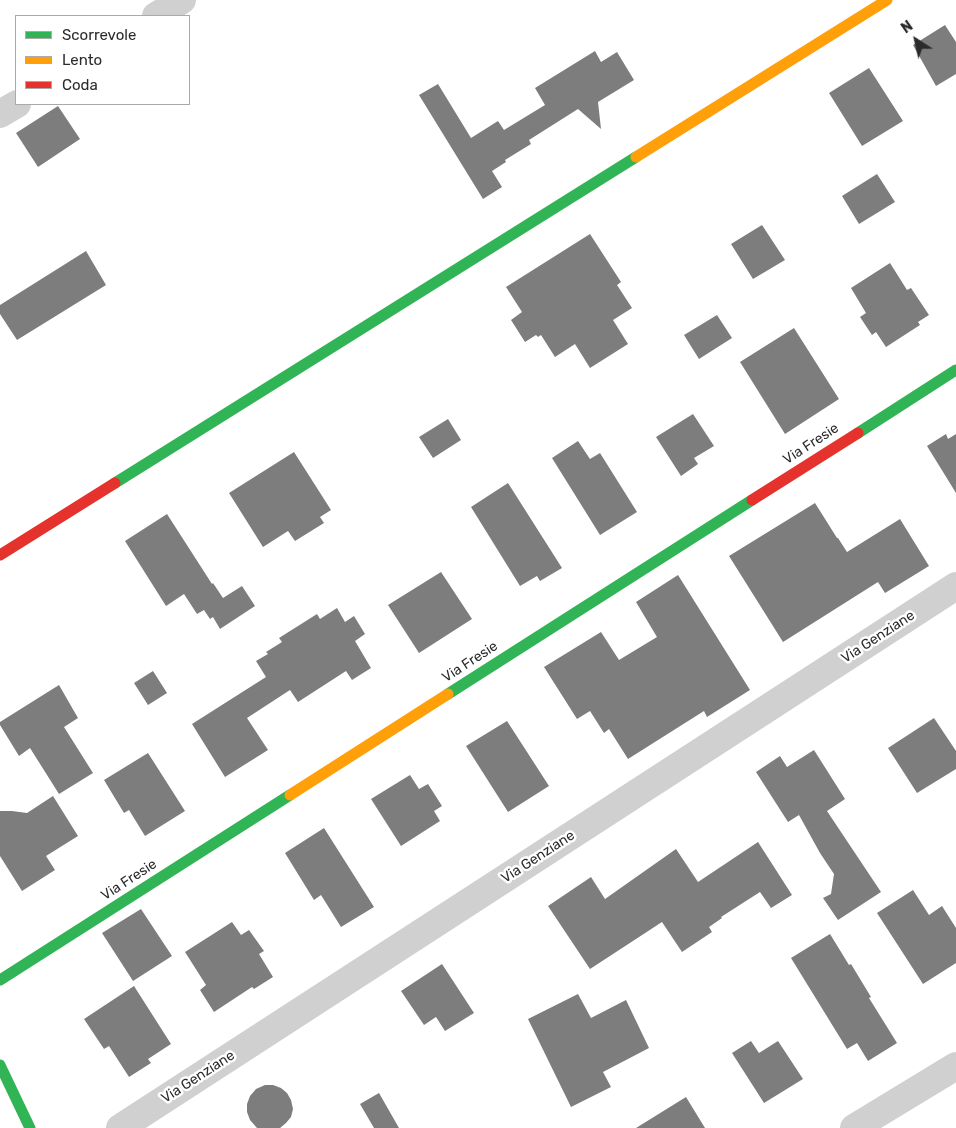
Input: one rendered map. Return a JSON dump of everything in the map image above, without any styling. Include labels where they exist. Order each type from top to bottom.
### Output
[{"type":"street","points":[[158,15],[182,0]]},
{"type":"street","points":[[0,555],[887,0]]},
{"type":"street","points":[[0,114],[15,105]]},
{"type":"street","name":"Via Fresie","points":[[0,980],[956,370]]},
{"type":"street","name":"Via Genziane","points":[[120,1128],[956,586]]},
{"type":"street","points":[[0,1065],[30,1128]]},
{"type":"street","points":[[854,1128],[956,1066]]},
{"type":"building","points":[[945,25],[956,42],[956,74],[936,86],[913,45]]},
{"type":"building","points":[[595,51],[601,62],[617,52],[634,80],[598,102],[601,129],[578,109],[529,140],[531,144],[505,160],[506,162],[492,171],[502,187],[483,199],[419,95],[438,84],[471,138],[498,121],[504,130],[545,105],[535,88]]},
{"type":"building","points":[[869,68],[903,121],[862,146],[829,93]]},
{"type":"building","points":[[58,106],[80,139],[38,167],[16,133]]},
{"type":"building","points":[[877,174],[895,202],[859,224],[842,196]]},
{"type":"building","points":[[762,225],[785,260],[753,279],[731,244]]},
{"type":"building","points":[[590,234],[621,282],[617,285],[632,308],[613,320],[628,344],[590,368],[575,344],[555,357],[541,335],[538,337],[536,335],[525,342],[511,320],[522,312],[506,287]]},
{"type":"building","points":[[86,251],[106,285],[17,340],[0,314],[0,305]]},
{"type":"building","points":[[890,263],[907,290],[911,288],[929,315],[918,322],[920,325],[886,347],[876,332],[872,335],[860,317],[866,313],[851,288]]},
{"type":"building","points":[[717,315],[732,338],[699,359],[684,335]]},
{"type":"building","points":[[794,328],[839,399],[785,434],[740,362]]},
{"type":"building","points":[[693,414],[714,446],[694,458],[698,464],[681,476],[656,437]]},
{"type":"building","points":[[448,419],[461,440],[433,458],[419,437]]},
{"type":"building","points":[[946,434],[948,439],[956,434],[956,493],[927,446]]},
{"type":"building","points":[[578,441],[590,459],[600,453],[637,512],[600,535],[552,458]]},
{"type":"building","points":[[294,452],[331,510],[320,517],[324,523],[295,541],[288,531],[263,547],[229,493]]},
{"type":"building","points":[[508,483],[562,568],[540,581],[537,576],[520,586],[471,507]]},
{"type":"building","points":[[815,503],[847,552],[900,519],[929,566],[885,593],[878,582],[783,642],[729,556]]},
{"type":"building","points":[[167,514],[223,598],[242,586],[255,606],[220,629],[213,617],[210,619],[204,610],[197,614],[184,594],[166,606],[125,541]]},
{"type":"building","points":[[441,572],[472,619],[419,653],[388,605]]},
{"type":"building","points":[[678,575],[750,690],[707,717],[704,711],[628,759],[609,729],[604,733],[590,711],[577,719],[544,667],[601,632],[619,660],[657,637],[636,602]]},
{"type":"building","points":[[337,608],[345,622],[354,616],[365,634],[355,641],[371,668],[352,680],[346,671],[298,702],[290,690],[247,718],[268,750],[225,777],[192,724],[266,677],[256,661],[282,642],[279,638],[317,614],[320,619]]},
{"type":"building","points":[[153,671],[167,693],[148,705],[134,683]]},
{"type":"building","points":[[59,685],[78,718],[64,727],[93,773],[59,794],[30,748],[19,756],[0,722]]},
{"type":"building","points":[[934,718],[956,751],[956,769],[917,793],[888,748]]},
{"type":"building","points":[[507,721],[549,786],[508,812],[466,746]]},
{"type":"building","points":[[814,750],[845,799],[827,811],[881,892],[838,920],[823,898],[831,894],[834,874],[799,815],[788,822],[756,772],[780,756],[787,767]]},
{"type":"building","points":[[148,753],[185,811],[145,836],[129,810],[124,813],[104,780]]},
{"type":"building","points":[[410,775],[419,789],[428,784],[442,806],[434,811],[440,821],[401,846],[371,799]]},
{"type":"building","points":[[53,796],[78,836],[46,856],[55,870],[22,891],[0,856],[0,811],[27,813]]},
{"type":"building","points":[[324,828],[374,907],[341,927],[321,895],[314,900],[285,853]]},
{"type":"building","points":[[758,842],[792,895],[771,908],[760,892],[721,917],[709,927],[712,932],[682,952],[662,922],[590,969],[548,906],[591,877],[605,899],[676,849],[698,882]]},
{"type":"building","points":[[913,890],[929,915],[942,906],[956,928],[956,963],[923,984],[877,913]]},
{"type":"building","points":[[141,909],[172,956],[133,981],[102,933]]},
{"type":"building","points":[[232,922],[241,935],[249,930],[264,951],[259,954],[273,977],[254,989],[252,987],[214,1012],[200,990],[206,985],[185,952]]},
{"type":"building","points":[[830,934],[849,965],[851,964],[871,997],[869,998],[897,1043],[868,1061],[857,1043],[847,1049],[791,958]]},
{"type":"building","points":[[442,964],[474,1013],[445,1031],[436,1017],[424,1025],[401,991]]},
{"type":"building","points":[[134,986],[171,1044],[148,1059],[151,1063],[129,1077],[109,1046],[104,1049],[84,1019]]},
{"type":"building","points":[[578,994],[591,1018],[626,1000],[649,1048],[603,1072],[611,1087],[571,1107],[528,1019]]},
{"type":"building","points":[[751,1041],[759,1053],[778,1041],[803,1079],[764,1103],[732,1053]]},
{"type":"building","points":[[265,1085],[281,1088],[291,1100],[293,1109],[291,1117],[280,1128],[257,1128],[250,1120],[247,1112],[250,1096],[256,1089]]},
{"type":"building","points":[[379,1093],[399,1128],[374,1128],[360,1104]]},
{"type":"building","points":[[686,1097],[705,1128],[636,1128]]},
{"type":"traffic: fast","points":[[115,483],[636,157]]},
{"type":"traffic: fast","points":[[858,433],[956,370]]},
{"type":"traffic: fast","points":[[448,694],[752,500]]},
{"type":"traffic: fast","points":[[0,980],[290,795]]},
{"type":"traffic: fast","points":[[0,1065],[30,1128]]},
{"type":"traffic: slow","points":[[636,157],[887,0]]},
{"type":"traffic: slow","points":[[290,795],[448,694]]},
{"type":"traffic: jam","points":[[752,500],[858,433]]},
{"type":"traffic: jam","points":[[0,555],[115,483]]}]
